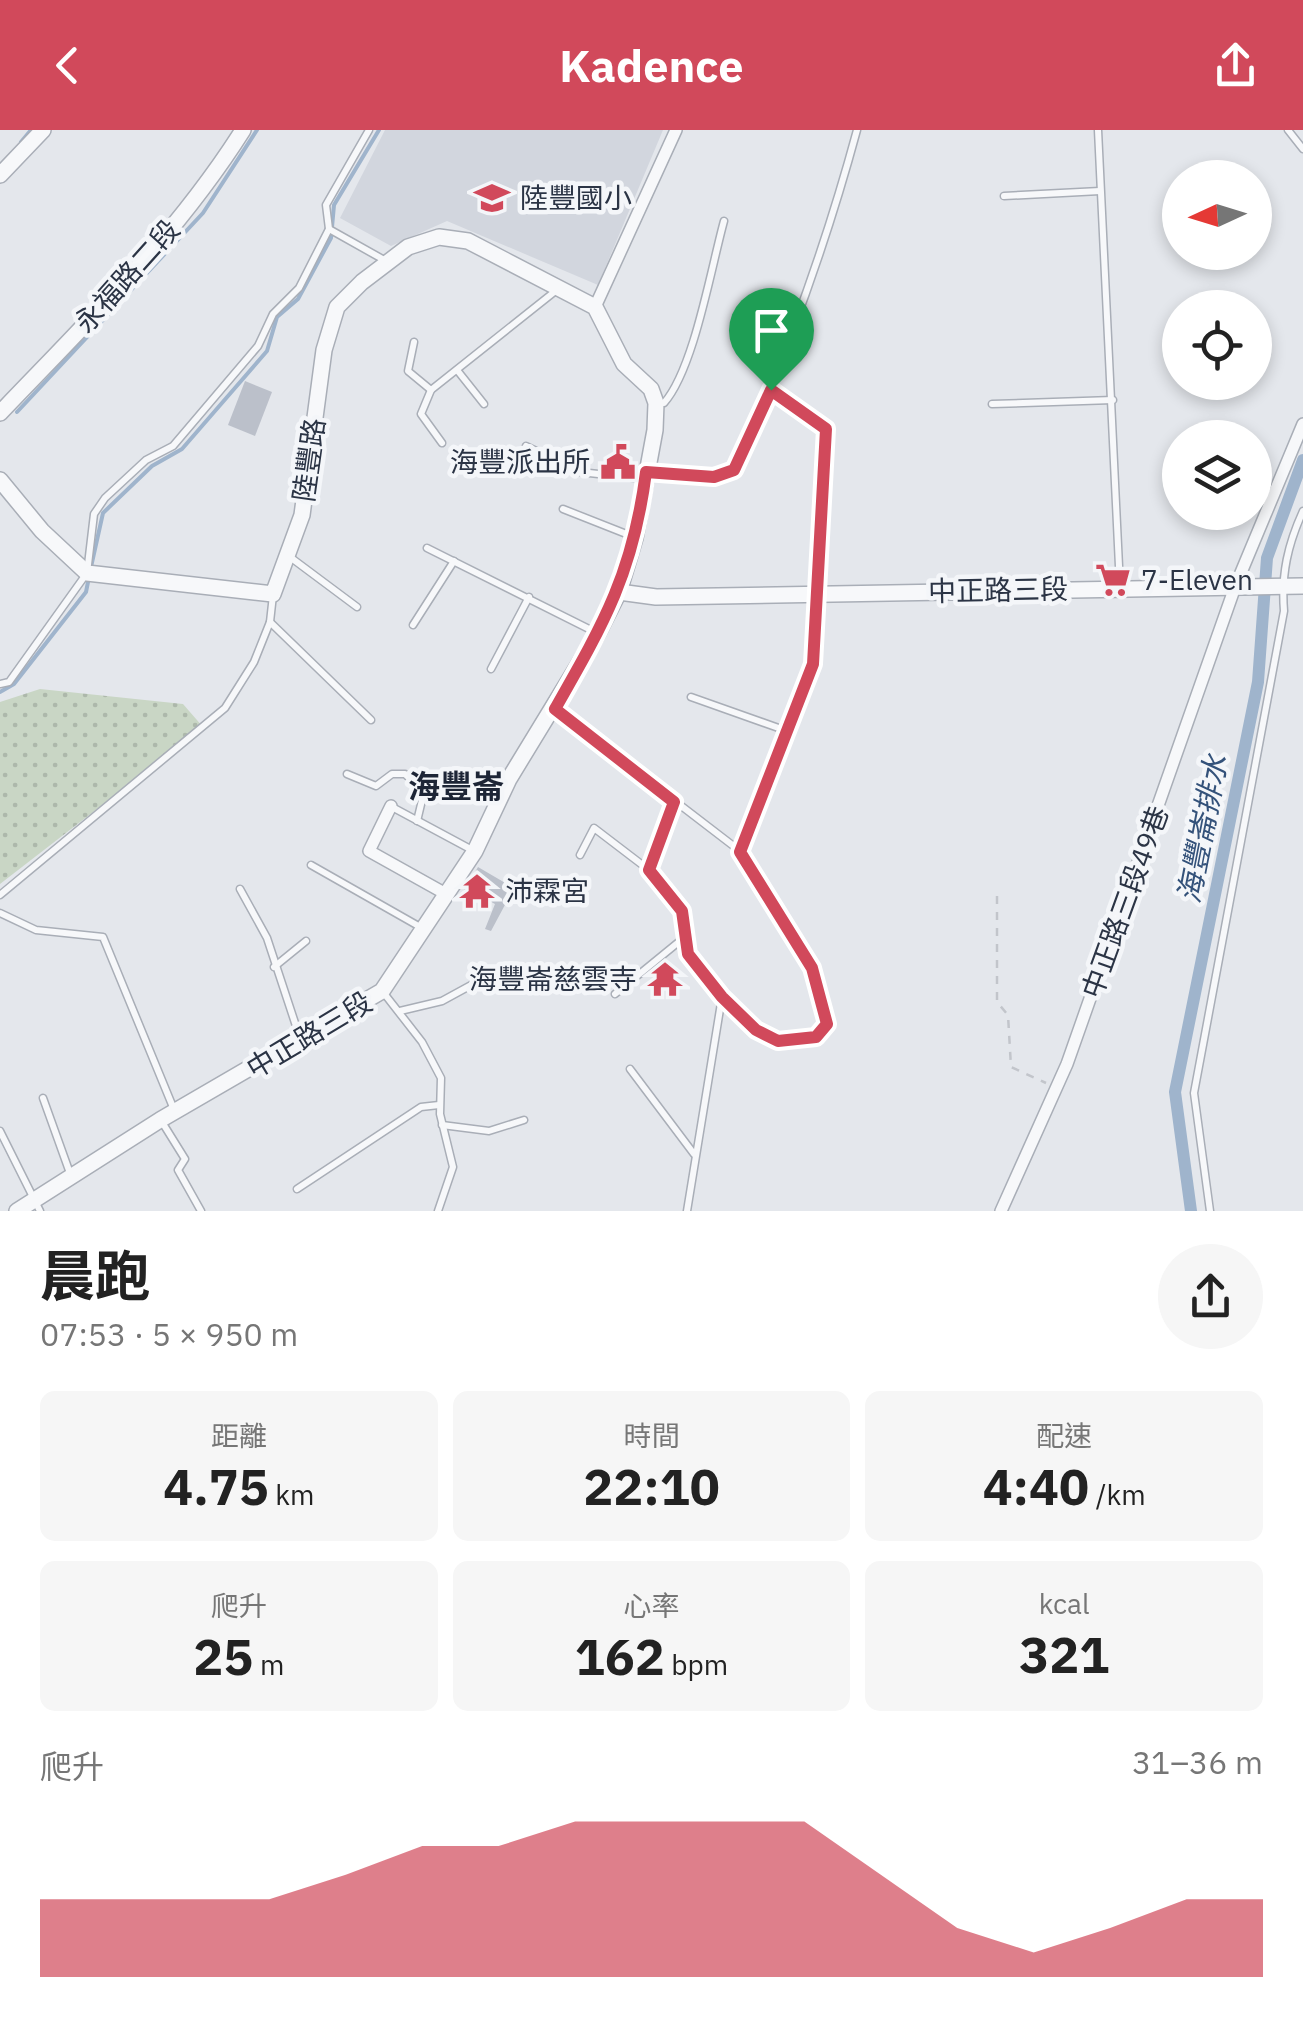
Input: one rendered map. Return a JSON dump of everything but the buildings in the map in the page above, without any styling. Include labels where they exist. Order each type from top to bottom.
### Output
[{"type":"street","points":[[0,175],[42,130]]},
{"type":"street","name":"永福路二段","points":[[0,413],[150,256],[214,176],[243,130]]},
{"type":"street","points":[[619,592],[635,538],[655,430],[656,402],[650,389],[624,364],[594,307],[676,130]]},
{"type":"street","name":"陸豐路","points":[[273,594],[302,515],[324,350],[337,307],[387,262],[408,247],[439,237],[468,241],[594,307]]},
{"type":"street","name":"中正路三段49巷","points":[[1001,1211],[1056,1088],[1303,424]]},
{"type":"street","points":[[0,480],[42,531],[87,573],[273,594]]},
{"type":"street","points":[[1279,587],[1303,586]]},
{"type":"street","name":"中正路三段","points":[[17,1211],[37,1206],[72,1177],[168,1117],[382,991],[475,852],[510,778],[555,709],[619,592],[656,598],[1279,587]]},
{"type":"street","points":[[391,806],[368,851],[446,894]]},
{"type":"lane","points":[[0,684],[9,682],[87,573],[94,514],[105,498],[146,460],[173,446],[258,346],[273,314],[299,288],[329,229],[326,205],[370,130]]},
{"type":"lane","points":[[526,446],[580,472],[714,477],[734,470],[771,390],[824,249],[857,130]]},
{"type":"lane","points":[[1098,130],[1114,400],[1120,588]]},
{"type":"lane","points":[[1288,130],[1303,149]]},
{"type":"lane","points":[[1004,196],[1100,191]]},
{"type":"lane","points":[[656,402],[664,403],[671,395],[686,365],[724,221]]},
{"type":"lane","points":[[329,229],[387,262]]},
{"type":"lane","points":[[442,443],[421,414],[432,390],[558,289]]},
{"type":"lane","points":[[414,342],[408,371],[432,390]]},
{"type":"lane","points":[[457,370],[484,404]]},
{"type":"lane","points":[[740,852],[813,664],[818,595],[826,429],[771,390]]},
{"type":"lane","points":[[992,404],[1114,400]]},
{"type":"lane","points":[[563,509],[635,538]]},
{"type":"lane","points":[[1210,1211],[1194,1093],[1284,611],[1279,587],[1290,540],[1303,511]]},
{"type":"lane","points":[[427,548],[598,633]]},
{"type":"lane","points":[[288,555],[358,607]]},
{"type":"lane","points":[[413,625],[454,561]]},
{"type":"lane","points":[[0,895],[225,708],[254,662],[270,622],[273,594]]},
{"type":"lane","points":[[491,669],[529,598]]},
{"type":"lane","points":[[270,622],[371,720]]},
{"type":"lane","points":[[691,698],[787,730]]},
{"type":"lane","points":[[555,709],[740,852],[812,968],[827,1024],[816,1037],[778,1041],[756,1030],[722,997],[688,954],[682,911],[649,870],[594,828],[580,855]]},
{"type":"lane","points":[[348,774],[376,786],[392,774],[405,774],[424,792],[418,820]]},
{"type":"lane","points":[[649,870],[674,802]]},
{"type":"lane","points":[[391,806],[475,852]]},
{"type":"lane","points":[[311,865],[423,929]]},
{"type":"lane","points":[[240,889],[267,938],[301,1041]]},
{"type":"lane","points":[[0,912],[36,930],[102,937],[185,1159],[178,1170],[202,1211]]},
{"type":"lane","points":[[615,994],[686,936]]},
{"type":"lane","points":[[274,967],[306,942]]},
{"type":"lane","points":[[399,1012],[442,1001],[486,977]]},
{"type":"lane","points":[[382,991],[422,1042],[441,1078],[442,1125],[453,1167],[438,1211]]},
{"type":"lane","points":[[688,1210],[722,997]]},
{"type":"lane","points":[[630,1069],[695,1155]]},
{"type":"lane","points":[[43,1098],[72,1177]]},
{"type":"lane","points":[[297,1188],[420,1107],[440,1104]]},
{"type":"lane","points":[[442,1125],[489,1131],[524,1120]]},
{"type":"lane","points":[[0,1131],[37,1206]]},
{"type":"path","points":[[996,896],[997,1002],[1008,1015],[1010,1067],[1056,1088]]},
{"type":"shaded area","name":"陸豐國小","points":[[385,130],[663,130],[598,285],[447,221],[391,246],[340,218]]},
{"type":"green space","points":[[40,689],[183,704],[203,727],[0,884],[0,702]]},
{"type":"waterway","points":[[21,142],[31,130]]},
{"type":"waterway","points":[[17,412],[203,213],[257,130]]},
{"type":"waterway","points":[[91,567],[103,513],[152,466],[182,449],[267,351],[277,317],[298,299],[331,238],[334,205],[379,130]]},
{"type":"waterway","name":"海豐崙排水","points":[[1191,1211],[1175,1092],[1258,682],[1267,558],[1303,460]]},
{"type":"waterway","points":[[0,692],[14,684],[86,592],[89,577]]},
{"type":"place","name":"陸豐國小","points":[[492,198]]},
{"type":"place","name":"海豐派出所","points":[[618,462]]},
{"type":"place","name":"7-Eleven","points":[[1113,580]]},
{"type":"place","name":"沛霖宮","points":[[477,891]]},
{"type":"place","name":"海豐崙慈雲寺","points":[[665,979]]},
{"type":"district","name":"海豐崙","points":[[456,787]]},
{"type":"route","points":[[771,390],[826,429],[813,664],[740,852],[812,968],[827,1024],[816,1037],[778,1041],[756,1030],[722,997],[688,954],[682,911],[649,870],[674,802],[555,709],[619,592],[635,538],[646,472],[714,477],[734,470],[771,390]]}]
